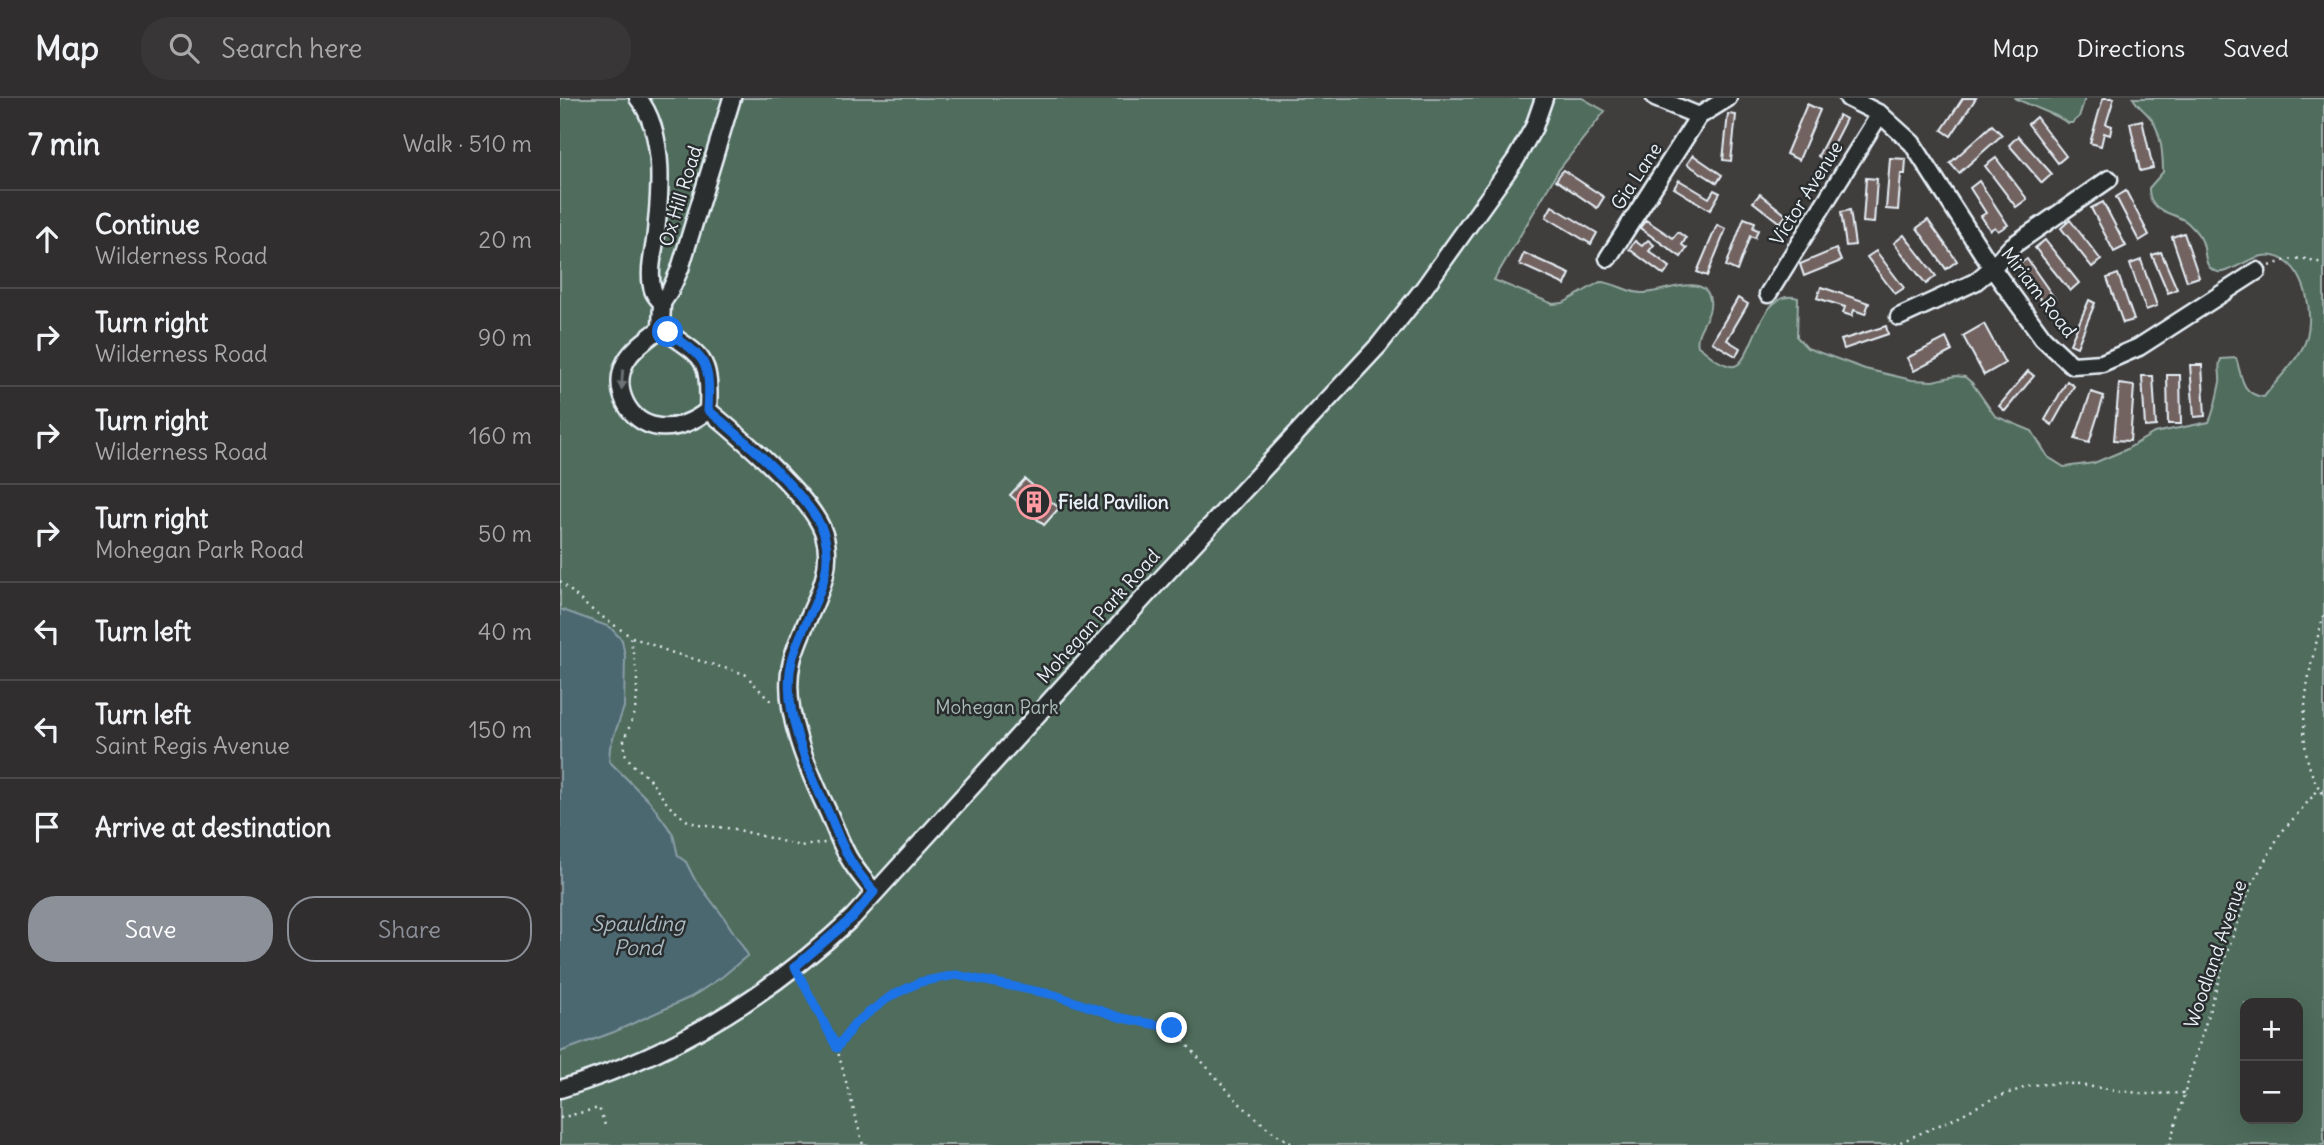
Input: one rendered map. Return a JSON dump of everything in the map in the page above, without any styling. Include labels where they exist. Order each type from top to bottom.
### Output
[{"type":"street","points":[[638,98],[648,116],[658,153],[660,187],[652,284],[653,291],[662,303],[661,328],[634,351],[625,363],[621,385],[627,407],[643,422],[665,427],[695,420],[708,410]]},
{"type":"street","name":"Ox Hill Road","points":[[662,303],[680,269],[732,98]]},
{"type":"street","name":"Mohegan Park Road","points":[[560,1089],[628,1065],[676,1044],[734,1011],[795,967],[844,926],[1161,579],[1380,345],[1516,159],[1531,136],[1544,98]]},
{"type":"street","points":[[1656,98],[1699,116],[1728,98]]},
{"type":"street","name":"Miriam Road","points":[[1848,98],[1880,114],[1912,142],[1992,268],[2043,338],[2072,365],[2102,363],[2139,347],[2257,271]]},
{"type":"street","name":"Victor Avenue","points":[[1768,294],[1880,114]]},
{"type":"street","name":"Gia Lane","points":[[1608,258],[1699,116]]},
{"type":"street","points":[[1899,317],[1975,282],[2012,246],[2109,179]]},
{"type":"street","points":[[661,328],[693,349],[706,365],[709,379],[708,410]]},
{"type":"street","points":[[708,410],[732,429],[802,498],[818,520],[824,534],[827,553],[825,575],[791,665],[793,713],[805,761],[840,840],[852,864],[874,892]]},
{"type":"path","points":[[2257,271],[2286,260],[2305,257],[2324,264]]},
{"type":"path","points":[[560,581],[588,607],[630,636],[670,652],[745,674],[768,699],[793,713]]},
{"type":"path","points":[[2324,615],[2312,668],[2303,741],[2308,767],[2324,795]]},
{"type":"path","points":[[630,636],[637,674],[637,697],[634,716],[624,739],[624,752],[670,806],[686,820],[698,825],[735,829],[800,846],[829,842]]},
{"type":"path","name":"Woodland Avenue","points":[[2169,1145],[2227,952],[2252,884],[2280,834],[2319,789]]},
{"type":"path","points":[[795,967],[837,1048],[863,1145]]},
{"type":"path","points":[[837,1048],[855,1023],[891,996],[920,982],[961,975],[1055,995],[1122,1018],[1172,1028],[1239,1103],[1270,1130],[1294,1145]]},
{"type":"path","points":[[1894,1145],[1992,1099],[2032,1085],[2064,1083],[2145,1094],[2185,1093]]},
{"type":"path","points":[[560,1118],[599,1108],[606,1128]]},
{"type":"green space","name":"Mohegan Park","points":[[560,98],[1582,98],[1605,111],[1558,171],[1494,280],[1553,304],[1563,303],[1600,282],[1642,293],[1681,286],[1700,287],[1707,291],[1710,306],[1697,340],[1698,346],[1717,361],[1731,366],[1738,364],[1745,356],[1764,316],[1773,304],[1784,298],[1798,298],[1797,337],[1807,348],[1865,369],[1912,380],[1933,381],[1955,376],[1965,377],[1995,416],[2032,431],[2048,457],[2064,467],[2094,463],[2125,450],[2154,433],[2209,422],[2220,382],[2221,359],[2236,358],[2247,389],[2264,397],[2294,360],[2307,336],[2309,308],[2306,294],[2294,269],[2285,261],[2265,256],[2223,272],[2213,270],[2207,263],[2200,236],[2184,220],[2164,212],[2153,203],[2149,188],[2163,172],[2160,142],[2152,120],[2133,98],[2324,98],[2324,1145],[560,1145]]},
{"type":"green space","points":[[2014,98],[2085,98],[2079,117],[2068,123]]},
{"type":"water","name":"Spaulding Pond","points":[[560,609],[610,627],[622,640],[625,656],[624,707],[610,747],[609,761],[650,802],[673,834],[678,856],[686,862],[694,878],[748,955],[722,977],[691,997],[614,1032],[560,1052]]},
{"type":"building","points":[[1963,98],[1976,98],[1951,136],[1942,130]]},
{"type":"building","points":[[2103,98],[2114,98],[2106,124],[2112,126],[2110,135],[2104,133],[2101,146],[2090,143]]},
{"type":"building","points":[[1807,104],[1820,110],[1799,160],[1786,154]]},
{"type":"building","points":[[1728,114],[1736,115],[1731,161],[1723,160]]},
{"type":"building","points":[[1839,115],[1846,119],[1825,160],[1818,156]]},
{"type":"building","points":[[2036,117],[2066,156],[2058,163],[2028,124]]},
{"type":"building","points":[[2142,120],[2153,168],[2140,171],[2130,123]]},
{"type":"building","points":[[1992,125],[2002,135],[1959,173],[1950,163]]},
{"type":"building","points":[[2018,136],[2052,174],[2042,183],[2009,145]]},
{"type":"building","points":[[1693,155],[1722,175],[1717,183],[1687,164]]},
{"type":"building","points":[[1890,158],[1906,159],[1905,174],[1901,174],[1898,210],[1886,209]]},
{"type":"building","points":[[1996,158],[2027,199],[2016,207],[1985,166]]},
{"type":"building","points":[[1563,170],[1604,197],[1597,208],[1556,180]]},
{"type":"building","points":[[1866,178],[1877,179],[1874,223],[1863,222]]},
{"type":"building","points":[[1679,180],[1709,198],[1714,190],[1720,193],[1710,210],[1674,188]]},
{"type":"building","points":[[1979,181],[2008,225],[1998,231],[1995,227],[1990,230],[1981,216],[1986,213],[1970,188]]},
{"type":"building","points":[[2126,191],[2149,235],[2139,241],[2116,197]]},
{"type":"building","points":[[1760,194],[1786,215],[1780,223],[1753,202]]},
{"type":"building","points":[[2103,202],[2126,246],[2114,252],[2091,208]]},
{"type":"building","points":[[1552,206],[1597,233],[1591,244],[1546,217]]},
{"type":"building","points":[[1850,210],[1855,245],[1846,246],[1841,212]]},
{"type":"building","points":[[1744,218],[1755,222],[1753,228],[1758,230],[1755,238],[1750,236],[1737,271],[1726,266]]},
{"type":"building","points":[[1646,220],[1673,238],[1678,232],[1686,238],[1682,245],[1687,248],[1681,257],[1640,228]]},
{"type":"building","points":[[1928,220],[1957,261],[1946,269],[1917,228]]},
{"type":"building","points":[[2070,220],[2101,260],[2092,267],[2061,228]]},
{"type":"building","points":[[1717,225],[1726,229],[1707,276],[1697,272]]},
{"type":"building","points":[[2184,233],[2199,277],[2187,281],[2172,237]]},
{"type":"building","points":[[1904,235],[1936,276],[1926,284],[1894,243]]},
{"type":"building","points":[[1648,240],[1654,245],[1649,251],[1670,267],[1664,275],[1629,249],[1635,241],[1642,246]]},
{"type":"building","points":[[2045,240],[2079,283],[2070,291],[2035,248]]},
{"type":"building","points":[[1836,249],[1841,261],[1804,276],[1800,264]]},
{"type":"building","points":[[1876,251],[1904,288],[1895,294],[1867,257]]},
{"type":"building","points":[[2161,252],[2177,289],[2168,293],[2152,255]]},
{"type":"building","points":[[1524,253],[1570,274],[1565,285],[1519,264]]},
{"type":"building","points":[[2027,259],[2055,299],[2045,306],[2017,265]]},
{"type":"building","points":[[2141,260],[2157,306],[2146,310],[2130,264]]},
{"type":"building","points":[[2118,274],[2134,320],[2123,323],[2107,278]]},
{"type":"building","points":[[1821,287],[1869,303],[1865,314],[1854,310],[1852,316],[1843,313],[1845,307],[1817,298]]},
{"type":"building","points":[[1738,298],[1748,304],[1727,340],[1740,348],[1736,356],[1712,342]]},
{"type":"building","points":[[2089,300],[2095,303],[2077,347],[2070,344]]},
{"type":"building","points":[[1984,324],[2005,363],[1984,375],[1963,336]]},
{"type":"building","points":[[1886,326],[1888,334],[1844,349],[1841,340]]},
{"type":"building","points":[[1946,338],[1952,351],[1914,371],[1907,358]]},
{"type":"building","points":[[2190,365],[2202,365],[2205,416],[2194,417]]},
{"type":"building","points":[[2028,371],[2034,376],[2005,411],[1999,406]]},
{"type":"building","points":[[2167,375],[2180,375],[2181,424],[2168,424]]},
{"type":"building","points":[[2142,376],[2153,376],[2156,426],[2145,427]]},
{"type":"building","points":[[2067,381],[2074,386],[2052,425],[2045,420]]},
{"type":"building","points":[[2119,384],[2134,386],[2130,441],[2114,440]]},
{"type":"building","points":[[2091,392],[2104,396],[2089,443],[2075,439]]},
{"type":"building","name":"Field Pavilion","points":[[1025,479],[1059,508],[1044,525],[1010,495]]},
{"type":"place","name":"Field Pavilion","points":[[1034,502]]},
{"type":"route","points":[[668,332],[693,349],[706,365],[709,379],[708,410],[732,429],[802,498],[818,520],[826,542],[825,575],[792,659],[790,688],[794,721],[805,761],[840,840],[852,864],[874,892],[853,917],[795,967],[837,1048],[855,1023],[891,996],[920,982],[956,975],[1055,995],[1122,1018],[1172,1028]]}]
